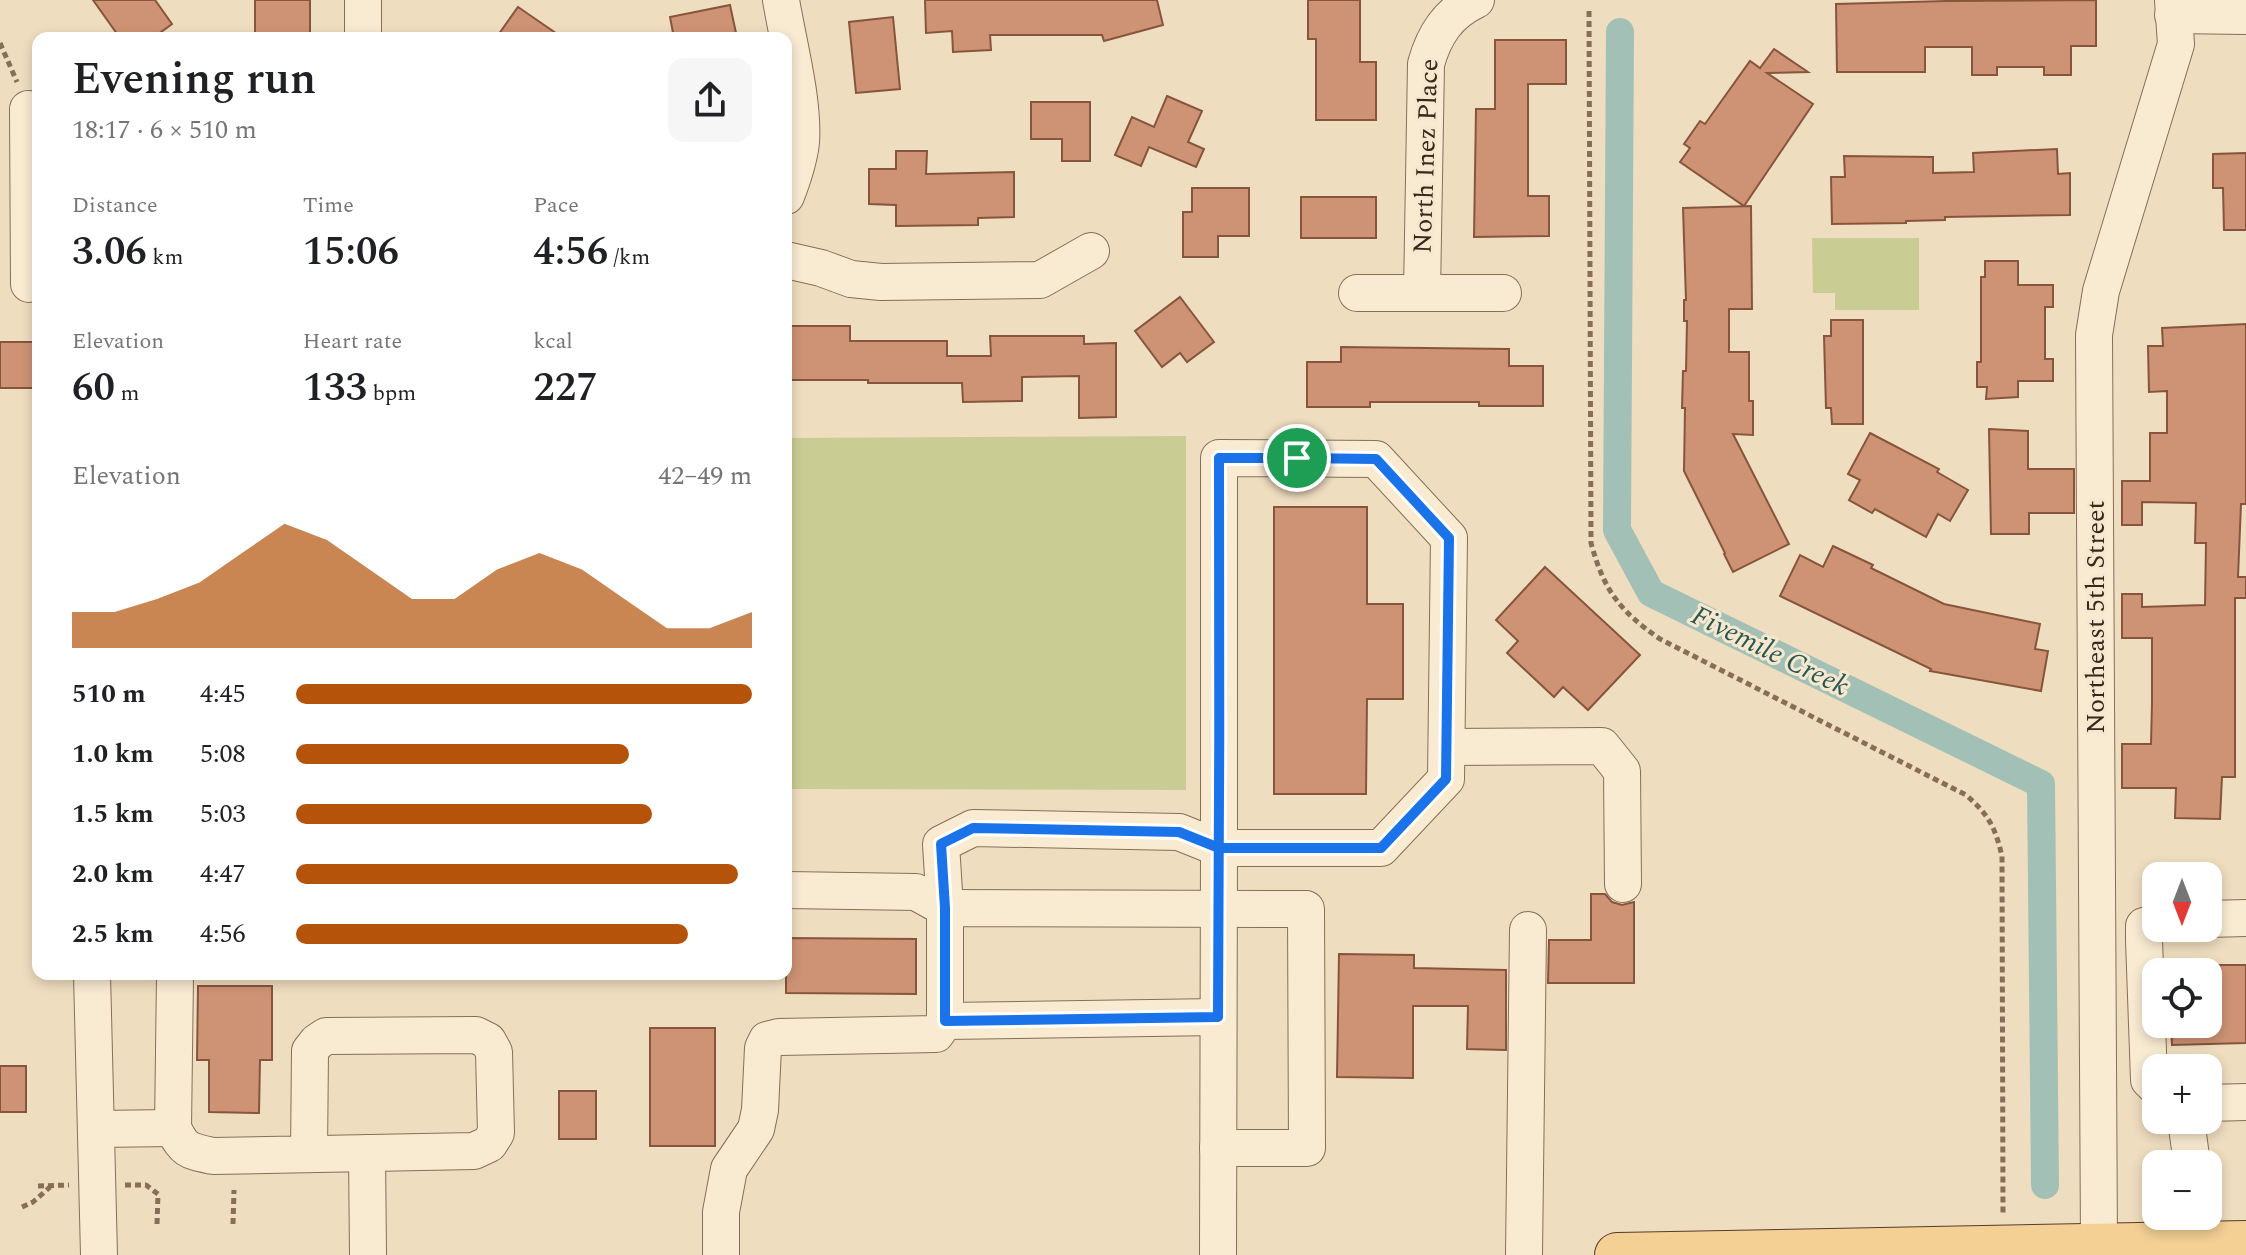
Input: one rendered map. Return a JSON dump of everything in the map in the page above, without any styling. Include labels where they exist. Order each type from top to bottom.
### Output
[{"type":"main road","points":[[1617,1255],[2099,1246],[2199,1230],[2246,1243]]},
{"type":"street","points":[[363,0],[363,32]]},
{"type":"street","points":[[781,0],[787,32]]},
{"type":"street","name":"North Inez Place","points":[[1422,293],[1426,64],[1431,43],[1444,23],[1466,4],[1476,0]]},
{"type":"street","points":[[2173,8],[2246,16]]},
{"type":"street","name":"Northeast 5th Street","points":[[2099,1246],[2094,335],[2101,291],[2176,44],[2173,8]]},
{"type":"street","points":[[792,63],[800,108],[801,140],[792,180]]},
{"type":"street","points":[[22,284],[28,109]]},
{"type":"street","points":[[792,261],[851,279],[881,282],[1040,280],[1091,251]]},
{"type":"street","points":[[1357,293],[1503,293]]},
{"type":"street","points":[[721,1255],[721,1212],[729,1169],[756,1129],[763,1048],[767,1040],[779,1037],[936,1034],[945,1021],[945,908],[941,844],[973,828],[1179,832],[1219,848],[1381,848],[1446,779],[1449,538],[1376,459],[1219,458],[1219,848],[1219,910],[1218,1255]]},
{"type":"street","points":[[1447,747],[1602,746],[1622,771],[1623,884]]},
{"type":"street","points":[[792,890],[916,892],[945,908],[1306,909],[1307,1148],[1218,1148]]},
{"type":"street","points":[[2222,919],[2246,918]]},
{"type":"street","points":[[1524,1255],[1528,930]]},
{"type":"street","points":[[2144,942],[2148,1054]]},
{"type":"street","points":[[92,980],[99,1255]]},
{"type":"street","points":[[175,980],[173,1128],[181,1144],[190,1152],[213,1156],[474,1151],[489,1144],[496,1133],[494,1052],[488,1041],[476,1035],[326,1036],[310,1051],[309,1154]]},
{"type":"street","points":[[945,1021],[1218,1017]]},
{"type":"street","points":[[2222,1103],[2246,1102]]},
{"type":"street","points":[[96,1129],[173,1128]]},
{"type":"street","points":[[367,1153],[368,1255]]},
{"type":"path","points":[[1589,11],[1591,543],[1598,569],[1613,597],[1636,622],[1660,639],[1966,795],[1985,811],[1997,832],[2002,856],[2003,1248]]},
{"type":"path","points":[[0,43],[28,109]]},
{"type":"path","points":[[38,1186],[73,1185]]},
{"type":"path","points":[[122,1185],[146,1185],[158,1194],[157,1225]]},
{"type":"path","points":[[22,1207],[33,1202],[50,1186]]},
{"type":"path","points":[[233,1224],[234,1190]]},
{"type":"green space","points":[[1812,238],[1919,238],[1919,310],[1835,310],[1835,293],[1813,293]]},
{"type":"green space","points":[[1186,436],[1186,790],[792,789],[792,438]]},
{"type":"building","points":[[93,0],[155,0],[172,24],[161,32],[116,32]]},
{"type":"building","points":[[255,0],[310,0],[310,32],[255,32]]},
{"type":"building","points":[[925,0],[1157,0],[1163,25],[1104,41],[1102,35],[990,35],[991,50],[953,52],[952,31],[926,33]]},
{"type":"building","points":[[1308,0],[1360,0],[1360,62],[1376,62],[1376,120],[1316,120],[1316,39],[1308,39]]},
{"type":"building","points":[[2096,0],[2096,46],[2071,46],[2071,75],[2044,75],[2044,67],[1997,67],[1997,75],[1972,75],[1972,47],[1925,47],[1925,72],[1837,72],[1836,4]]},
{"type":"building","points":[[730,5],[736,32],[673,32],[670,17]]},
{"type":"building","points":[[518,7],[554,32],[500,32]]},
{"type":"building","points":[[893,17],[900,89],[856,93],[849,22]]},
{"type":"building","points":[[1495,40],[1566,40],[1566,84],[1528,84],[1528,196],[1549,196],[1549,236],[1474,237],[1476,109],[1495,109]]},
{"type":"building","points":[[1774,49],[1808,72],[1767,73],[1813,104],[1744,206],[1680,162],[1690,148],[1684,144],[1700,121],[1705,124],[1750,61],[1760,68]]},
{"type":"building","points":[[1167,96],[1202,111],[1188,142],[1204,149],[1196,167],[1149,147],[1141,166],[1115,155],[1132,117],[1154,127]]},
{"type":"building","points":[[1031,102],[1090,102],[1090,161],[1062,161],[1062,139],[1031,139]]},
{"type":"building","points":[[2057,149],[2058,174],[2070,173],[2070,215],[1945,217],[1945,220],[1906,223],[1832,224],[1831,177],[1845,177],[1844,156],[1933,157],[1933,173],[1974,172],[1973,153]]},
{"type":"building","points":[[896,151],[927,151],[926,174],[1014,172],[1014,217],[978,218],[978,225],[896,226],[896,205],[869,204],[869,169],[896,169]]},
{"type":"building","points":[[2246,153],[2246,230],[2224,230],[2223,188],[2213,188],[2213,154]]},
{"type":"building","points":[[1192,188],[1249,188],[1249,236],[1218,236],[1218,257],[1183,257],[1183,212],[1192,212]]},
{"type":"building","points":[[1301,197],[1376,197],[1376,238],[1301,238]]},
{"type":"building","points":[[1751,206],[1752,309],[1729,309],[1729,352],[1749,352],[1753,435],[1733,434],[1789,544],[1733,572],[1684,471],[1685,408],[1682,408],[1687,321],[1684,321],[1683,208]]},
{"type":"building","points":[[1985,261],[2018,261],[2018,285],[2053,285],[2053,307],[2045,307],[2045,359],[2053,359],[2053,381],[2018,381],[2018,397],[1986,399],[1987,387],[1977,387],[1977,362],[1981,362],[1981,277],[1985,277]]},
{"type":"building","points":[[1180,297],[1214,342],[1187,362],[1180,353],[1162,367],[1135,331]]},
{"type":"building","points":[[1831,320],[1863,320],[1863,424],[1832,424],[1831,408],[1826,408],[1824,336],[1831,336]]},
{"type":"building","points":[[2246,324],[2246,504],[2241,504],[2238,577],[2246,577],[2246,598],[2235,598],[2235,777],[2222,777],[2220,819],[2175,818],[2176,788],[2122,788],[2122,744],[2151,744],[2152,638],[2122,638],[2122,594],[2142,594],[2142,607],[2205,605],[2206,543],[2195,543],[2196,503],[2142,502],[2142,525],[2122,525],[2122,481],[2150,481],[2150,433],[2167,433],[2167,391],[2149,392],[2148,346],[2163,346],[2162,328]]},
{"type":"building","points":[[792,326],[850,326],[850,341],[947,341],[947,356],[991,356],[990,336],[1084,336],[1084,344],[1116,343],[1116,417],[1079,418],[1079,376],[1022,377],[1022,401],[963,402],[962,383],[868,383],[868,380],[792,380]]},
{"type":"building","points":[[0,342],[32,342],[32,388],[0,388]]},
{"type":"building","points":[[1341,347],[1509,349],[1509,366],[1543,366],[1543,406],[1479,406],[1479,402],[1370,402],[1370,407],[1307,407],[1307,362],[1341,362]]},
{"type":"building","points":[[1989,429],[2028,431],[2028,469],[2074,469],[2074,513],[2029,513],[2029,534],[1991,534]]},
{"type":"building","points":[[1870,433],[1939,469],[1937,472],[1968,490],[1950,521],[1938,514],[1926,537],[1875,509],[1872,513],[1849,500],[1860,480],[1848,474]]},
{"type":"building","points":[[1274,507],[1367,507],[1367,604],[1403,604],[1403,699],[1367,699],[1366,794],[1274,794]]},
{"type":"building","points":[[1833,546],[1944,604],[2040,624],[2035,649],[2048,651],[2041,691],[1930,671],[1780,596],[1800,555],[1823,567]]},
{"type":"building","points":[[1545,567],[1640,655],[1588,710],[1563,687],[1554,697],[1507,653],[1518,641],[1496,620]]},
{"type":"building","points":[[1591,894],[1605,894],[1612,902],[1622,905],[1634,902],[1634,983],[1548,983],[1549,940],[1591,940]]},
{"type":"building","points":[[792,938],[916,939],[916,994],[786,993],[786,980],[792,980]]},
{"type":"building","points":[[1339,954],[1414,955],[1414,968],[1506,970],[1506,1050],[1467,1049],[1468,1006],[1413,1006],[1413,1078],[1337,1077]]},
{"type":"building","points":[[2222,965],[2246,965],[2246,1043],[2172,1045],[2172,1038],[2222,1038]]},
{"type":"building","points":[[198,986],[272,986],[272,1060],[260,1060],[259,1113],[209,1112],[209,1060],[197,1060]]},
{"type":"building","points":[[650,1028],[715,1028],[715,1146],[650,1146]]},
{"type":"building","points":[[0,1066],[26,1066],[26,1112],[0,1112]]},
{"type":"building","points":[[559,1091],[596,1091],[596,1139],[559,1139]]},
{"type":"waterway","name":"Fivemile Creek","points":[[1620,32],[1617,530],[1651,593],[2041,784],[2045,1185]]},
{"type":"route","points":[[1297,458],[1219,458],[1219,555],[1219,750],[1219,848],[1219,910],[1218,1017],[945,1021],[945,908],[941,844],[973,828],[1179,832],[1219,848],[1381,848],[1446,779],[1449,538],[1376,459],[1297,458]]}]
